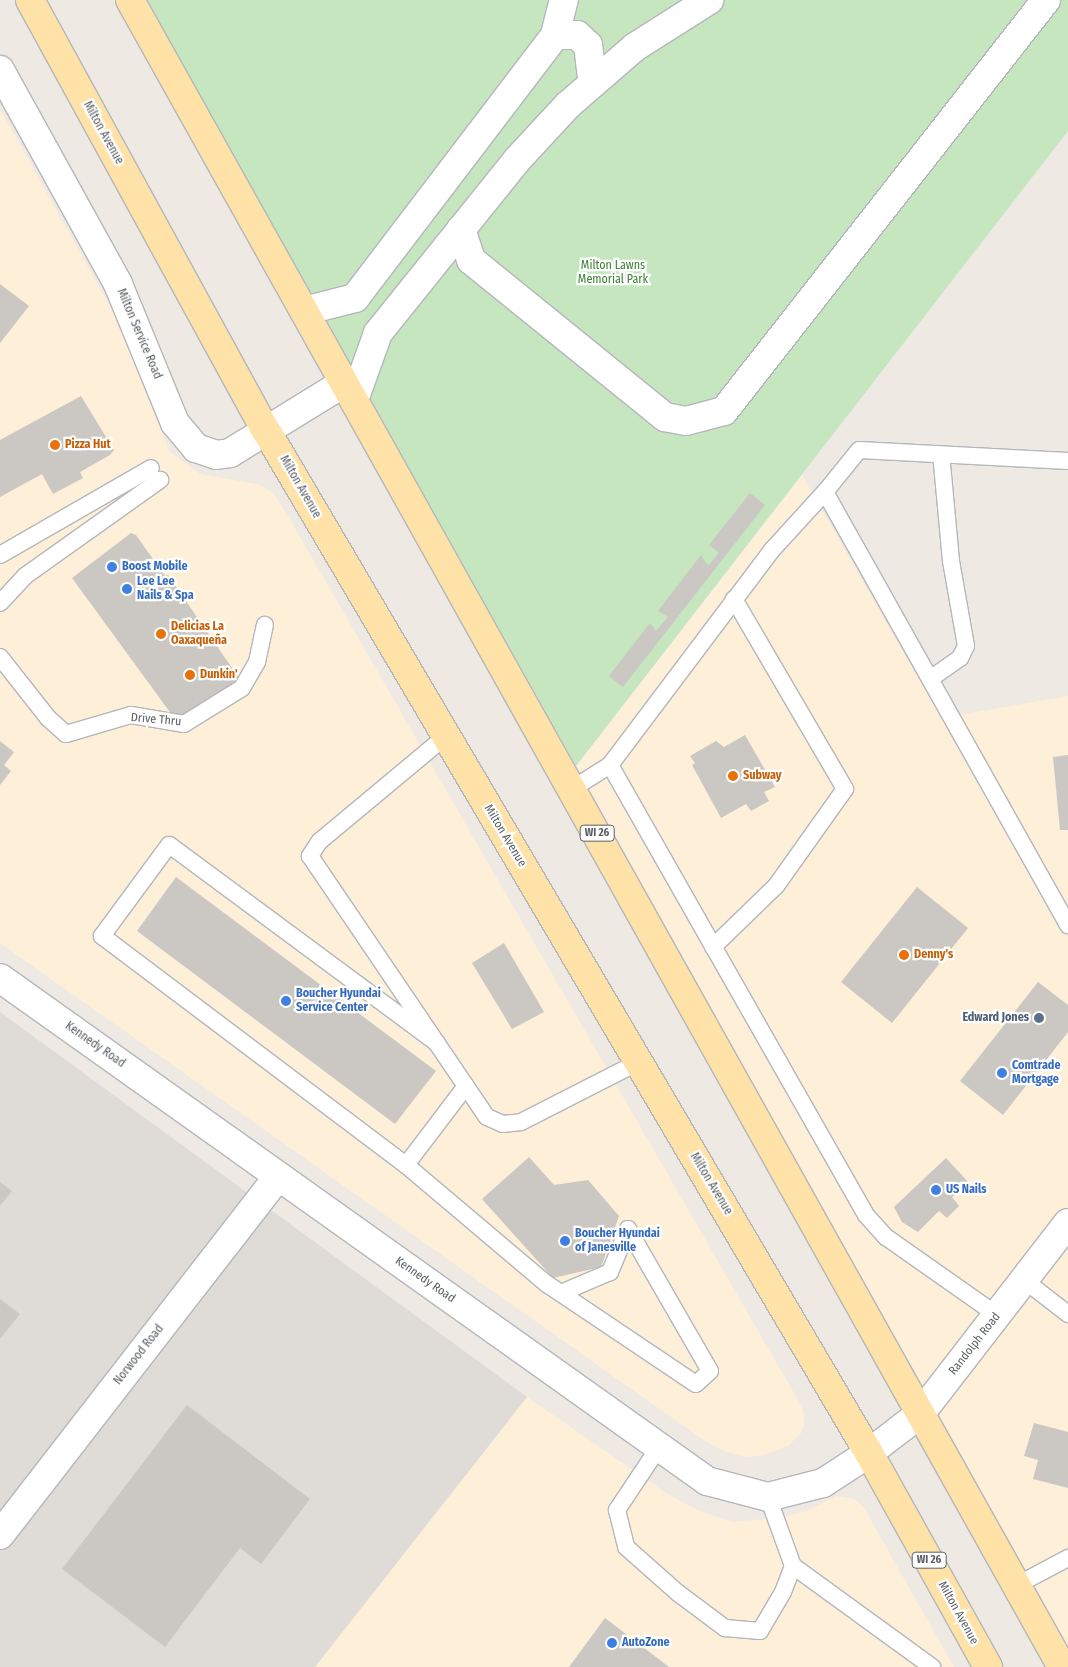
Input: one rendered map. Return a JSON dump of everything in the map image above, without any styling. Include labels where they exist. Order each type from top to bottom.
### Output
[{"type":"main road","name":"Milton Avenue","points":[[30,0],[267,432],[869,1453],[988,1667]]},
{"type":"main road","name":"WI 26","points":[[130,0],[1062,1667]]},
{"type":"street","points":[[304,311],[355,298],[554,34],[564,0]]},
{"type":"street","points":[[349,391],[378,333],[517,160],[593,83],[635,47],[709,0]]},
{"type":"street","points":[[461,229],[471,260],[665,417],[686,420],[724,411],[1046,0]]},
{"type":"street","points":[[554,34],[577,36],[588,45],[593,83]]},
{"type":"street","name":"Milton Service Road","points":[[0,70],[118,284],[175,422],[188,441],[202,453],[216,455],[230,453],[267,432],[349,391]]},
{"type":"street","points":[[419,281],[471,260]]},
{"type":"street","name":"Kennedy Road","points":[[0,978],[707,1481],[768,1497],[823,1483],[869,1453]]},
{"type":"street","name":"Norwood Road","points":[[0,1535],[278,1176]]},
{"type":"street","name":"Randolph Road","points":[[869,1453],[921,1413],[1068,1223]]},
{"type":"lane","points":[[572,789],[610,765],[772,550],[826,492],[859,450],[1068,461]]},
{"type":"lane","points":[[930,679],[960,658],[966,646],[951,561],[941,454]]},
{"type":"lane","points":[[0,602],[25,576],[155,474],[3,556]]},
{"type":"lane","points":[[826,492],[1068,925]]},
{"type":"lane","points":[[713,946],[776,886],[845,789],[734,599]]},
{"type":"lane","name":"Drive Thru","points":[[0,657],[48,718],[66,734],[131,715],[184,724],[242,688],[257,662],[265,625]]},
{"type":"lane","points":[[446,736],[319,842],[310,856],[487,1117],[503,1124],[521,1122],[639,1062]]},
{"type":"lane","points":[[610,765],[866,1215],[886,1237],[997,1315]]},
{"type":"lane","points":[[437,1043],[169,845],[102,936],[406,1165],[561,1293],[696,1384],[710,1371],[628,1229],[610,1272],[561,1293]]},
{"type":"lane","points":[[406,1165],[466,1086]]},
{"type":"lane","points":[[1024,1280],[1068,1314]]},
{"type":"lane","points":[[659,1447],[617,1510],[626,1547],[678,1593],[725,1628],[760,1631],[783,1592],[793,1566]]},
{"type":"lane","points":[[768,1497],[793,1566],[932,1667]]},
{"type":"lane","points":[[1016,1585],[1068,1558]]},
{"type":"shaded area","points":[[0,109],[115,315],[169,451],[200,474],[261,485],[273,493],[285,511],[802,1407],[805,1421],[801,1433],[788,1446],[764,1455],[745,1457],[724,1451],[705,1441],[0,943]]},
{"type":"shaded area","points":[[802,475],[941,718],[1068,696],[1068,1646],[576,766]]},
{"type":"shaded area","points":[[0,1012],[527,1397],[315,1667],[0,1667]]},
{"type":"shaded area","points":[[527,1397],[666,1493],[699,1511],[733,1522],[783,1517],[809,1510],[836,1496],[855,1499],[864,1508],[954,1667],[315,1667]]},
{"type":"green space","name":"Milton Lawns Memorial Park","points":[[147,0],[1068,0],[1068,131],[576,766]]},
{"type":"building","points":[[0,284],[29,306],[0,343]]},
{"type":"building","name":"Pizza Hut","points":[[81,396],[114,450],[110,455],[80,472],[83,478],[53,494],[42,474],[0,497],[0,440]]},
{"type":"building","points":[[750,493],[765,505],[623,687],[609,676],[650,623],[656,631],[668,617],[658,611],[701,555],[708,566],[719,553],[709,545]]},
{"type":"building","points":[[131,533],[136,535],[165,576],[168,575],[241,681],[189,717],[172,715],[72,578]]},
{"type":"building","name":"Subway","points":[[745,735],[775,787],[764,792],[769,801],[751,811],[746,804],[721,818],[692,765],[695,763],[690,756],[716,741],[724,747]]},
{"type":"building","points":[[0,741],[14,752],[4,765],[11,771],[0,785]]},
{"type":"building","points":[[1068,755],[1068,830],[1060,830],[1053,757]]},
{"type":"building","name":"Boucher Hyundai Service Center","points":[[176,877],[436,1071],[395,1124],[137,931]]},
{"type":"building","name":"Denny's","points":[[917,887],[968,928],[892,1023],[841,982]]},
{"type":"building","points":[[504,943],[544,1012],[512,1029],[472,963]]},
{"type":"building","points":[[1038,982],[1068,1005],[1068,1032],[1003,1115],[960,1081]]},
{"type":"building","name":"Boucher Hyundai of Janesville","points":[[529,1157],[554,1185],[588,1180],[619,1216],[601,1267],[553,1278],[482,1199]]},
{"type":"building","name":"US Nails","points":[[946,1158],[969,1183],[952,1197],[959,1206],[947,1218],[939,1211],[918,1232],[902,1222],[894,1207]]},
{"type":"building","points":[[0,1182],[12,1191],[0,1206]]},
{"type":"building","points":[[0,1299],[20,1314],[0,1339]]},
{"type":"building","points":[[187,1405],[310,1499],[261,1564],[240,1548],[165,1647],[62,1569]]},
{"type":"building","points":[[1034,1423],[1068,1432],[1068,1488],[1033,1479],[1038,1460],[1024,1456]]},
{"type":"building","name":"AutoZone","points":[[605,1618],[669,1667],[569,1667]]},
{"type":"place","name":"Pizza Hut","points":[[55,445]]},
{"type":"place","name":"Boost Mobile","points":[[112,567]]},
{"type":"place","name":"Lee Lee Nails & Spa","points":[[127,589]]},
{"type":"place","name":"Delicias La Oaxaqueña","points":[[161,634]]},
{"type":"place","name":"Dunkin'","points":[[190,675]]},
{"type":"place","name":"Subway","points":[[733,776]]},
{"type":"place","name":"Denny's","points":[[904,955]]},
{"type":"place","name":"Boucher Hyundai Service Center","points":[[286,1001]]},
{"type":"place","name":"Edward Jones","points":[[1039,1018]]},
{"type":"place","name":"Comtrade Mortgage","points":[[1002,1073]]},
{"type":"place","name":"US Nails","points":[[936,1190]]},
{"type":"place","name":"Boucher Hyundai of Janesville","points":[[565,1241]]},
{"type":"place","name":"AutoZone","points":[[612,1643]]}]
